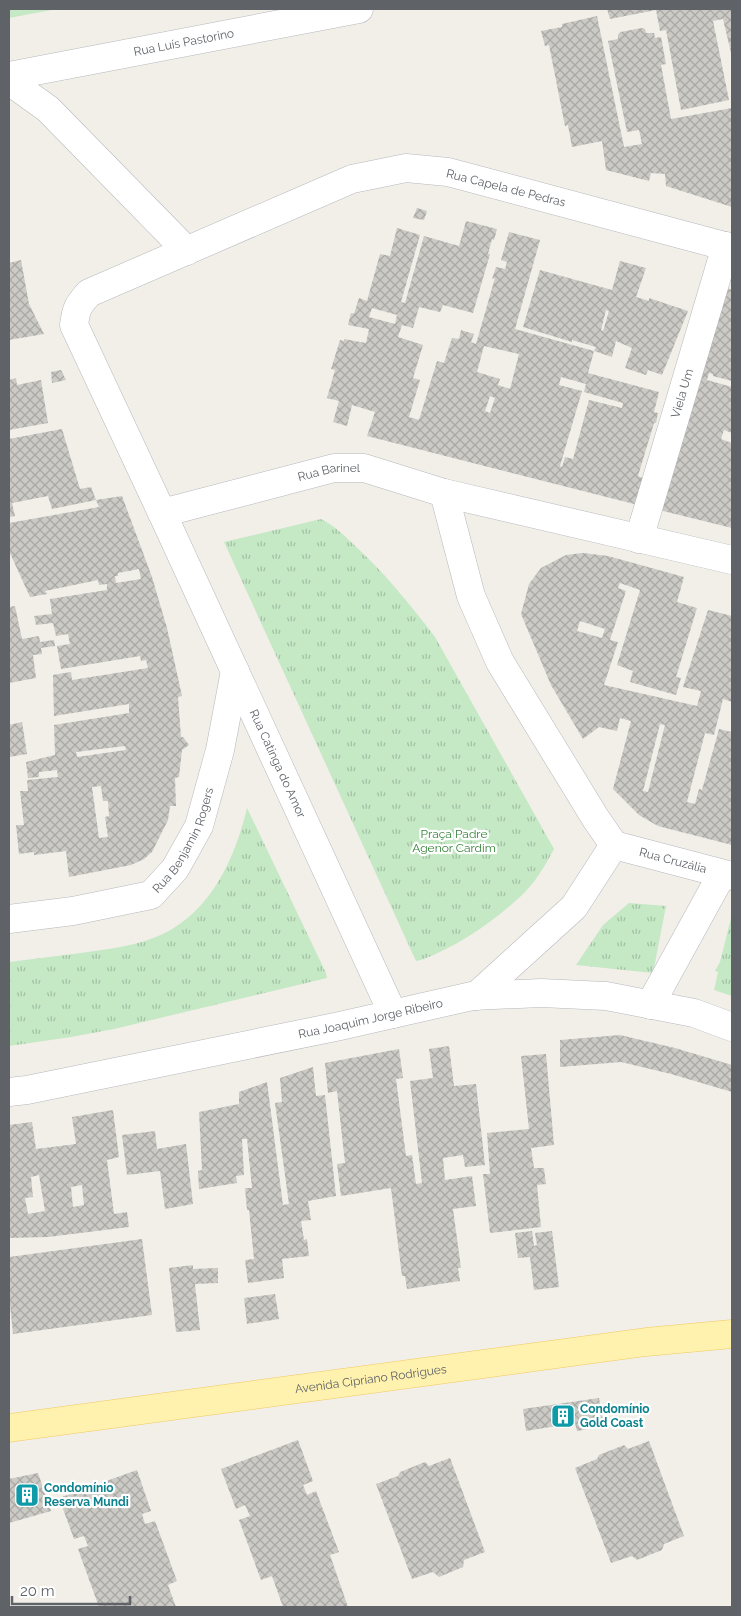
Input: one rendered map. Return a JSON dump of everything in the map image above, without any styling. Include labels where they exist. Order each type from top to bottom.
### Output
[{"type":"main road","name":"Avenida Cipriano Rodrigues","points":[[9,1428],[626,1345],[732,1334]]},
{"type":"street","name":"Rua Luís Pastorino","points":[[9,76],[359,9]]},
{"type":"street","points":[[9,81],[48,109],[187,251]]},
{"type":"street","name":"Rua Capela de Pedras","points":[[162,513],[74,326],[76,311],[80,302],[89,294],[352,179],[406,168],[448,172],[729,247]]},
{"type":"street","name":"Viela Um","points":[[639,539],[729,247]]},
{"type":"street","name":"Rua Barinel","points":[[162,513],[334,468],[364,468],[444,493],[732,560]]},
{"type":"street","points":[[444,493],[471,596],[500,662],[596,819],[614,845],[574,907],[476,996]]},
{"type":"street","name":"Rua Catinga do Amor","points":[[162,513],[393,1014]]},
{"type":"street","name":"Rua Benjamin Rogers","points":[[9,919],[73,911],[151,895],[175,869],[199,826],[220,750],[235,671]]},
{"type":"street","name":"Rua Cruzália","points":[[614,845],[727,875]]},
{"type":"street","points":[[650,1005],[727,875]]},
{"type":"street","name":"Rua Joaquim Jorge Ribeiro","points":[[9,1092],[27,1090],[476,996],[541,993],[606,996],[694,1013],[732,1027]]},
{"type":"green space","points":[[9,9],[57,9],[9,18]]},
{"type":"green space","name":"Praça Padre Agenor Cardim","points":[[321,519],[341,533],[385,576],[435,637],[554,849],[535,880],[510,906],[461,941],[421,960],[416,961],[224,542]]},
{"type":"green space","points":[[247,808],[327,978],[114,1029],[9,1046],[9,962],[133,944],[163,934],[180,924],[208,897],[219,881],[236,845]]},
{"type":"green space","points":[[629,903],[666,906],[653,973],[576,965],[603,925]]},
{"type":"green space","points":[[732,914],[732,996],[714,990],[718,972],[715,971],[720,962]]},
{"type":"building","points":[[607,9],[732,9],[732,57],[723,19],[713,21],[729,100],[681,110],[666,30],[660,31],[656,10],[610,19]]},
{"type":"building","points":[[597,16],[624,147],[642,144],[639,130],[627,132],[608,41],[618,39],[620,32],[642,28],[645,29],[646,33],[654,33],[655,38],[661,37],[666,64],[661,65],[671,119],[732,108],[732,207],[666,186],[665,174],[651,173],[649,181],[606,170],[602,141],[572,147],[568,125],[565,126],[549,45],[545,46],[541,31],[562,27],[562,24]]},
{"type":"building","points":[[417,208],[427,211],[424,220],[413,218]]},
{"type":"building","points":[[466,221],[497,229],[494,240],[492,239],[488,254],[490,254],[473,313],[443,305],[440,312],[419,307],[413,328],[402,325],[398,337],[423,345],[413,378],[420,380],[409,417],[419,420],[437,361],[444,363],[452,338],[459,339],[461,330],[474,334],[471,342],[476,344],[495,278],[492,279],[496,267],[505,269],[507,262],[501,260],[509,232],[540,240],[515,329],[594,351],[588,373],[659,392],[654,412],[658,413],[656,423],[654,423],[638,476],[645,479],[638,505],[367,436],[375,412],[352,405],[347,426],[333,422],[339,401],[327,398],[335,370],[331,369],[340,340],[366,343],[369,329],[348,325],[351,313],[354,314],[359,298],[367,301],[380,254],[390,256],[397,228],[420,235],[401,302],[405,303],[424,236],[459,246]],"holes":[[[372,308],[397,315],[395,324],[369,317]],[[484,346],[519,354],[510,389],[498,385],[500,379],[477,372]],[[561,377],[586,384],[584,392],[623,403],[622,408],[589,400],[573,459],[565,457],[562,467],[560,466],[582,391],[559,385]],[[490,396],[495,398],[490,413],[485,411]]]},
{"type":"building","points":[[21,260],[29,304],[44,334],[9,340],[9,263]]},
{"type":"building","points":[[620,261],[646,268],[636,297],[649,301],[649,298],[688,311],[662,375],[648,370],[646,375],[625,368],[632,348],[616,341],[612,357],[594,351],[596,347],[572,340],[572,342],[523,327],[540,270],[612,290]],"holes":[[[606,310],[609,311],[603,331],[601,330]]]},
{"type":"building","points":[[723,287],[732,290],[732,381],[713,376],[713,374],[709,373],[707,380],[732,387],[732,433],[724,430],[721,439],[732,443],[732,528],[659,510]]},
{"type":"building","points":[[61,370],[66,380],[52,383],[51,372]]},
{"type":"building","points":[[16,378],[17,385],[41,380],[48,423],[9,430],[9,380]]},
{"type":"building","points":[[62,429],[80,489],[91,487],[96,500],[52,509],[48,496],[12,503],[15,516],[9,517],[9,439]]},
{"type":"building","points":[[122,496],[152,577],[167,628],[182,696],[178,697],[181,737],[189,745],[182,750],[179,777],[175,778],[176,806],[170,806],[168,820],[152,852],[144,859],[131,865],[69,877],[66,851],[34,855],[34,852],[19,854],[16,825],[24,825],[20,791],[28,791],[27,780],[58,777],[57,770],[39,772],[39,777],[28,778],[26,762],[55,755],[54,725],[129,713],[129,704],[54,716],[53,675],[71,672],[72,680],[148,668],[146,660],[141,661],[140,656],[61,669],[57,646],[70,644],[68,634],[56,636],[53,623],[36,625],[34,616],[52,614],[50,599],[107,590],[107,584],[99,585],[98,580],[45,591],[47,594],[30,597],[9,551],[9,523],[99,507],[96,500]],"holes":[[[139,569],[141,579],[116,583],[115,576],[118,576],[118,573]],[[125,746],[126,750],[77,757],[76,752]],[[101,786],[103,801],[108,801],[109,816],[105,817],[108,837],[99,838],[92,787]]]},
{"type":"building","points":[[583,553],[608,556],[684,577],[677,602],[697,608],[676,677],[681,678],[676,695],[630,682],[633,671],[617,665],[640,590],[620,583],[618,588],[626,591],[610,640],[618,642],[604,685],[697,706],[701,691],[683,687],[708,610],[732,616],[732,702],[723,699],[714,735],[705,733],[687,802],[695,804],[699,789],[702,790],[719,729],[732,732],[732,845],[658,826],[639,815],[613,789],[631,721],[620,718],[617,731],[599,727],[583,739],[551,685],[521,614],[529,584],[541,568],[566,555]],"holes":[[[580,621],[605,629],[602,638],[577,631]],[[660,724],[665,725],[648,792],[643,791]]]},
{"type":"building","points":[[15,606],[22,639],[39,636],[40,642],[54,640],[55,646],[41,648],[42,654],[33,655],[36,678],[9,683],[9,607]]},
{"type":"building","points":[[22,722],[27,754],[9,757],[9,725]]},
{"type":"building","points":[[620,1035],[675,1048],[732,1065],[732,1092],[621,1062],[560,1067],[560,1040]]},
{"type":"building","points":[[449,1046],[454,1086],[476,1084],[485,1165],[465,1167],[463,1155],[443,1158],[445,1180],[472,1176],[476,1206],[453,1209],[461,1268],[458,1268],[460,1281],[407,1289],[405,1276],[402,1276],[391,1188],[341,1196],[337,1164],[345,1163],[337,1091],[328,1093],[325,1063],[399,1049],[403,1078],[396,1079],[406,1156],[412,1155],[416,1184],[422,1183],[410,1081],[433,1078],[429,1049]]},
{"type":"building","points":[[546,1054],[554,1145],[531,1148],[534,1168],[544,1168],[546,1184],[537,1185],[541,1227],[490,1233],[483,1174],[490,1174],[487,1133],[529,1129],[521,1056]]},
{"type":"building","points":[[313,1067],[316,1096],[325,1095],[336,1196],[308,1201],[311,1220],[301,1221],[304,1240],[307,1239],[309,1256],[282,1259],[284,1278],[248,1283],[245,1260],[254,1259],[245,1188],[252,1188],[247,1139],[242,1139],[244,1175],[236,1176],[237,1183],[199,1189],[198,1171],[202,1170],[199,1112],[239,1104],[239,1092],[267,1082],[283,1205],[289,1204],[275,1103],[282,1102],[280,1078]]},
{"type":"building","points":[[113,1110],[119,1157],[107,1160],[114,1214],[127,1212],[129,1227],[48,1237],[9,1238],[9,1125],[32,1122],[36,1149],[76,1144],[72,1117]],"holes":[[[39,1175],[45,1211],[28,1214],[25,1198],[33,1197],[31,1177]],[[82,1185],[84,1205],[73,1207],[71,1187]]]},
{"type":"building","points":[[155,1131],[157,1149],[186,1144],[193,1204],[165,1209],[160,1171],[127,1175],[122,1135]]},
{"type":"building","points":[[532,1231],[534,1246],[537,1245],[535,1233],[552,1231],[559,1287],[534,1290],[530,1257],[518,1258],[515,1233]]},
{"type":"building","points":[[142,1239],[152,1315],[13,1334],[9,1295],[9,1257]]},
{"type":"building","points":[[193,1265],[193,1269],[218,1268],[218,1283],[195,1284],[200,1330],[176,1332],[169,1268]]},
{"type":"building","points":[[275,1294],[279,1319],[247,1324],[244,1298]]},
{"type":"building","name":"Condomínio Gold Coast","points":[[599,1398],[604,1426],[577,1431],[575,1423],[526,1431],[523,1409]]},
{"type":"building","points":[[298,1440],[313,1481],[303,1485],[307,1495],[316,1491],[339,1552],[330,1555],[348,1607],[283,1607],[272,1576],[261,1580],[239,1520],[250,1516],[245,1505],[236,1509],[221,1469]]},
{"type":"building","points":[[649,1441],[684,1536],[664,1544],[662,1550],[637,1560],[632,1556],[611,1563],[575,1468],[597,1459],[599,1455],[624,1445],[628,1449]]},
{"type":"building","points":[[450,1458],[485,1552],[464,1560],[463,1567],[439,1577],[433,1572],[412,1579],[376,1484],[398,1476],[400,1472],[425,1462],[429,1466]]},
{"type":"building","points":[[137,1470],[151,1511],[142,1514],[145,1524],[155,1521],[177,1581],[168,1585],[176,1607],[99,1607],[78,1549],[88,1546],[84,1536],[74,1539],[59,1498]]},
{"type":"building","name":"Condomínio Reserva Mundi","points":[[38,1473],[51,1511],[9,1523],[9,1479]]},
{"type":"place","name":"Condomínio Gold Coast","points":[[563,1416]]},
{"type":"place","name":"Condomínio Reserva Mundi","points":[[27,1495]]}]
